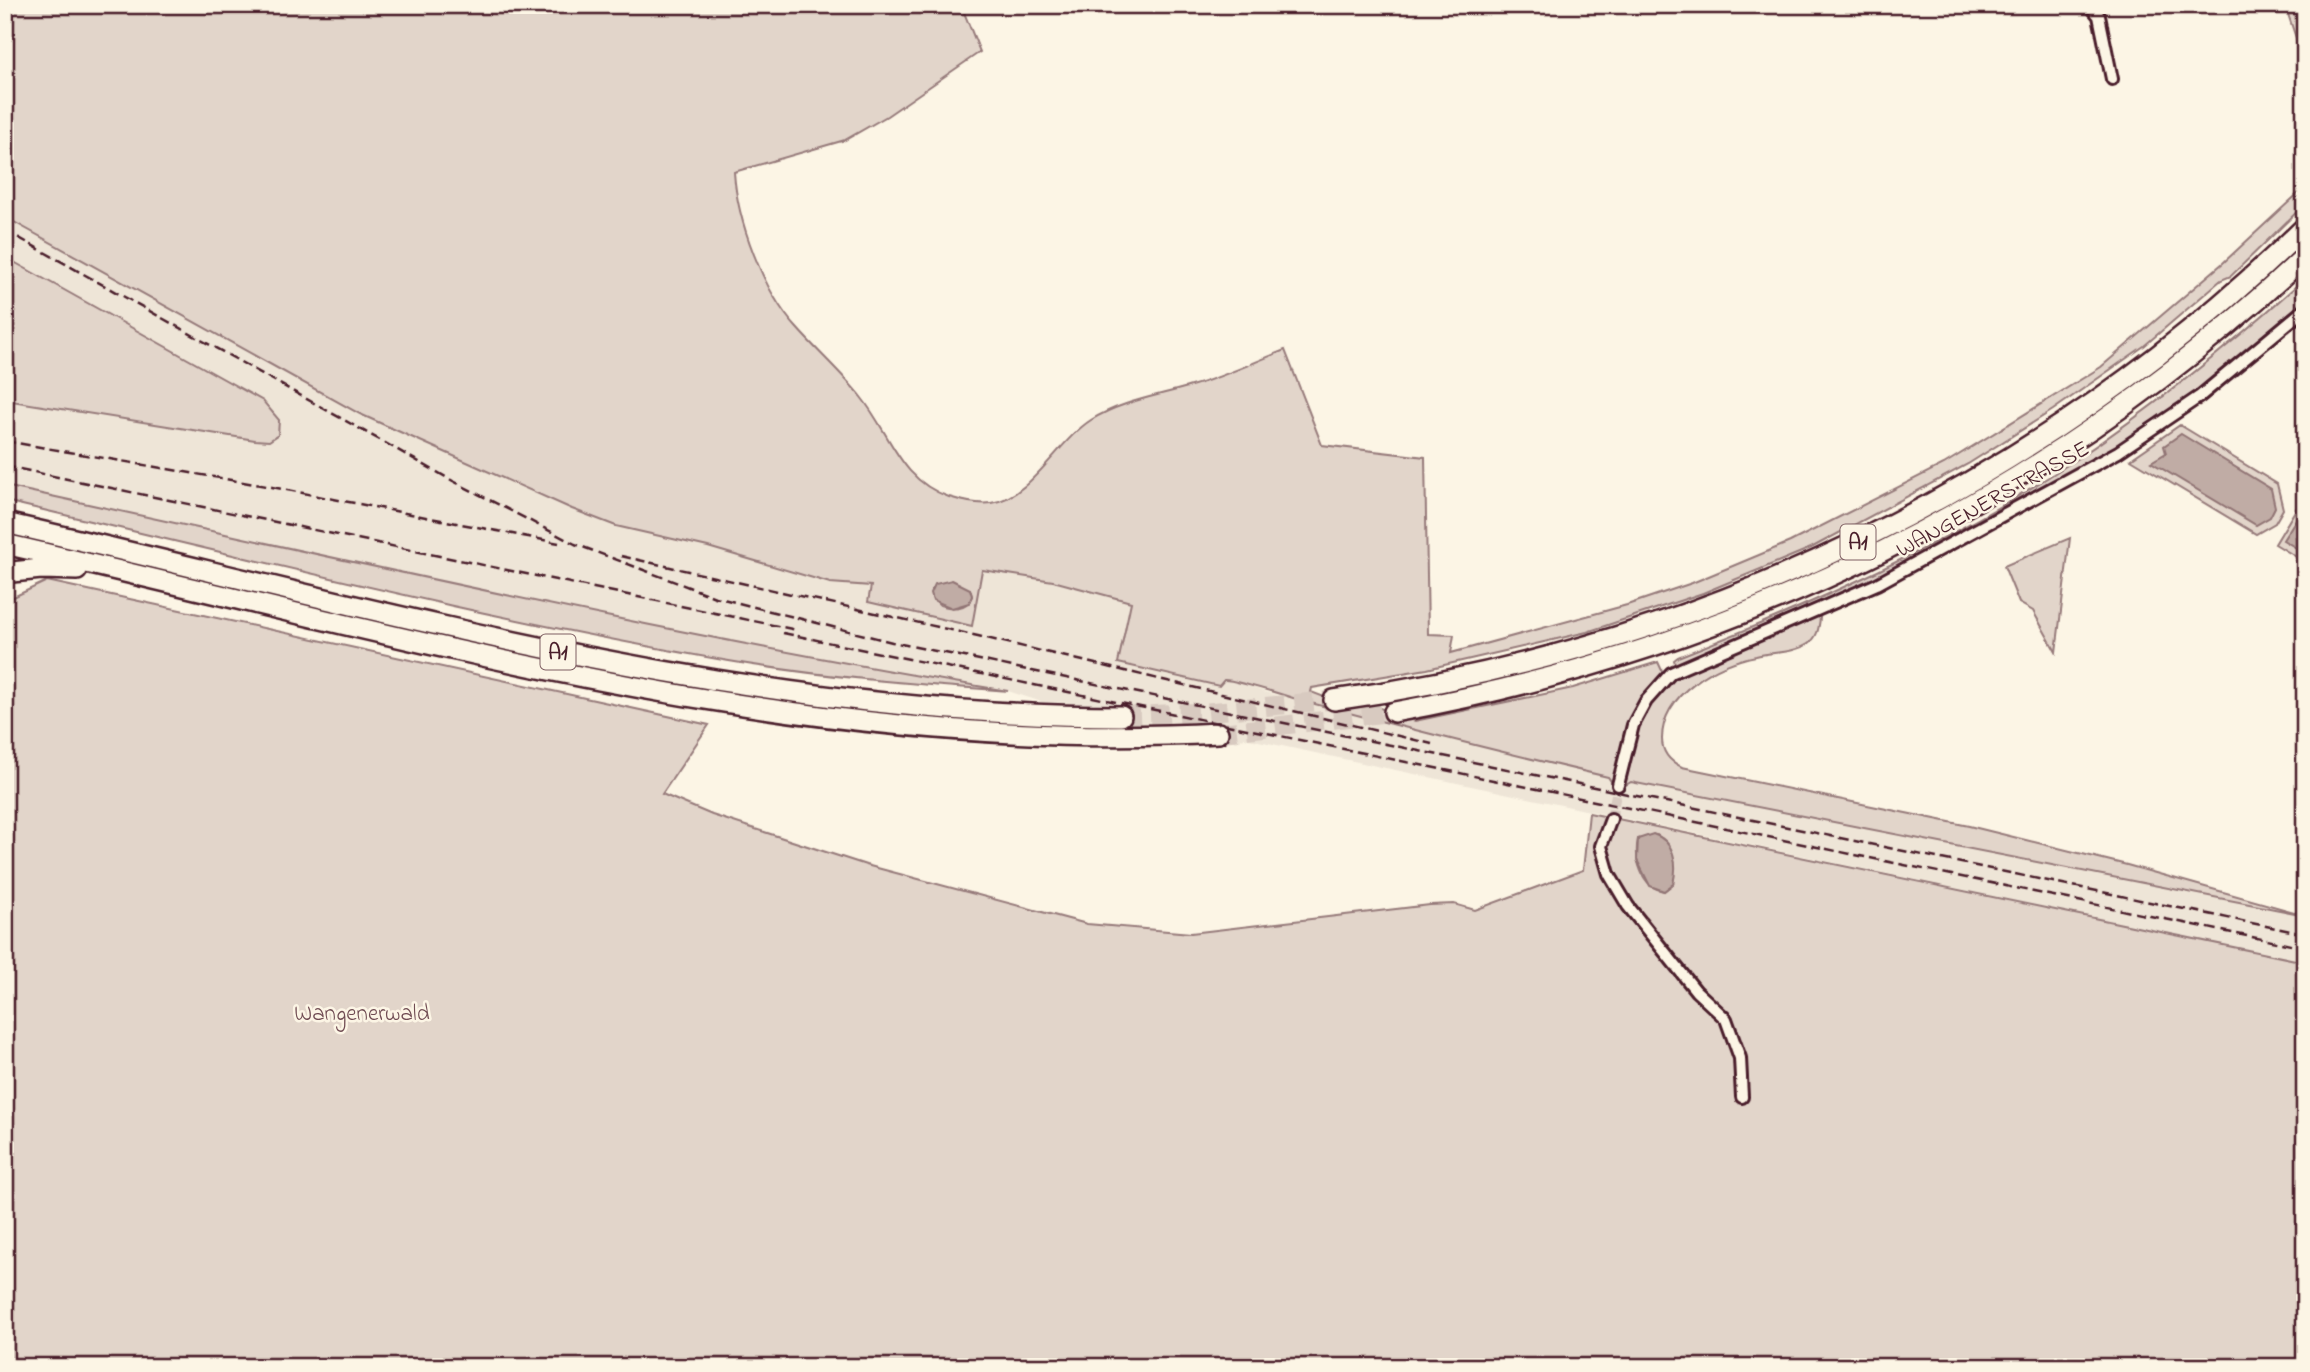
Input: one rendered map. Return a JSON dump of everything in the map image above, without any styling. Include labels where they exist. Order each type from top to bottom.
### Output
[{"type":"highway","name":"A1","points":[[1334,700],[1474,676],[1604,642],[1731,598],[1854,544],[1972,481],[2096,401],[2213,310],[2305,227]]},
{"type":"highway","name":"A1","points":[[1394,712],[1518,687],[1636,654],[1764,607],[1888,551],[1983,499],[2097,426],[2206,343],[2305,256]]},
{"type":"highway","name":"A1","points":[[5,523],[457,630],[681,675],[884,704],[1003,713],[1121,716]]},
{"type":"highway","name":"A1","points":[[5,544],[506,662],[774,711],[910,727],[1002,733],[1100,737],[1218,733]]},
{"type":"highway","name":"A1","points":[[12,572],[51,569],[122,571]]},
{"type":"street","points":[[2090,5],[2099,16],[2112,79]]},
{"type":"street","name":"WANGENERSTRASSE","points":[[1618,785],[1633,725],[1646,701],[1671,673],[1821,610],[1888,578],[2118,452],[2199,397],[2305,309]]},
{"type":"street","points":[[1611,818],[1601,846],[1609,874],[1628,906],[1696,991],[1726,1019],[1740,1058],[1742,1097]]},
{"type":"shaded area","points":[[5,217],[360,414],[616,526],[708,547],[830,583],[871,586],[868,602],[972,626],[982,570],[1021,575],[1106,594],[1132,602],[1118,662],[1219,686],[1224,680],[1233,680],[1265,692],[1608,777],[1613,784],[1631,782],[1686,792],[1690,769],[1944,820],[2127,865],[2305,914],[2305,962],[1244,738],[1236,742],[1201,724],[1145,727],[1098,704],[1042,702],[1008,691],[854,666],[474,590],[5,486],[5,400],[255,440],[270,406],[5,257]]},
{"type":"shaded area","points":[[2181,434],[2271,489],[2275,507],[2270,517],[2256,525],[2151,462],[2166,453],[2164,446]]},
{"type":"shaded area","points":[[2303,508],[2305,509],[2305,553],[2283,540]]},
{"type":"shaded area","points":[[952,580],[970,589],[972,596],[969,603],[952,608],[933,600],[931,593],[935,584]]},
{"type":"shaded area","points":[[1653,834],[1666,842],[1675,861],[1673,884],[1664,891],[1650,886],[1637,860],[1638,839]]},
{"type":"green space","points":[[5,5],[961,5],[980,52],[887,116],[845,140],[734,172],[746,233],[763,275],[784,312],[861,397],[907,468],[918,479],[949,497],[980,503],[1005,499],[1018,491],[1079,429],[1103,413],[1215,378],[1285,350],[1322,445],[1425,457],[1428,634],[1454,635],[1451,653],[1627,605],[1692,583],[1790,542],[1944,464],[2101,367],[2223,263],[2305,187],[2305,204],[2231,276],[2221,280],[2144,346],[2053,410],[1968,464],[1811,548],[1703,593],[1587,632],[1427,669],[1312,688],[1311,692],[1350,707],[1369,704],[1415,721],[1573,688],[1658,662],[1665,677],[1677,669],[1674,660],[1678,657],[1780,616],[1880,570],[1978,519],[2072,462],[2163,397],[2305,278],[2305,309],[2177,413],[1821,610],[1817,633],[1808,644],[1790,651],[1741,660],[1710,673],[1682,694],[1671,708],[1664,723],[1662,739],[1668,756],[1682,767],[1969,826],[2127,865],[2305,915],[1631,782],[1624,786],[1613,784],[1608,777],[1240,683],[1224,680],[1219,686],[1118,663],[1131,602],[1053,581],[982,570],[972,626],[868,602],[871,586],[830,583],[708,547],[616,526],[360,414],[5,217]],"holes":[[[970,589],[972,596],[963,606],[950,607],[940,605],[932,597],[932,590]]]},
{"type":"green space","points":[[2285,5],[2305,5],[2305,65]]},
{"type":"green space","points":[[5,257],[263,401],[279,420],[278,435],[269,441],[255,440],[5,400]]},
{"type":"green space","points":[[2180,425],[2277,484],[2283,509],[2275,523],[2256,534],[2131,459]]},
{"type":"green space","points":[[5,486],[631,621],[1008,691],[764,667],[547,626],[5,501]]},
{"type":"green space","points":[[2302,499],[2305,509],[2284,540],[2305,553],[2305,562],[2275,544]]},
{"type":"green space","points":[[2070,538],[2056,652],[2033,611],[2019,603],[2004,566]]},
{"type":"green space","name":"Wangenerwald","points":[[47,581],[709,725],[662,794],[712,815],[866,865],[1087,924],[1191,933],[1430,905],[1454,904],[1475,910],[1583,870],[1589,813],[2305,962],[2305,1367],[5,1367],[5,601]],"holes":[[[1657,835],[1670,850],[1674,870],[1673,884],[1664,891],[1656,889],[1645,878],[1637,855],[1638,839]]]},
{"type":"tunnel","points":[[1121,716],[1207,712],[1334,700]]},
{"type":"tunnel","points":[[1218,733],[1394,712]]},
{"type":"tunnel","points":[[1611,819],[1618,785]]},
{"type":"railway","points":[[5,230],[453,481],[575,544],[715,597],[892,642],[2305,934]]},
{"type":"railway","points":[[5,441],[272,487],[559,543]]},
{"type":"railway","points":[[5,466],[797,630]]},
{"type":"railway","points":[[621,556],[978,636],[1432,744]]},
{"type":"railway","points":[[783,633],[2305,948]]}]
